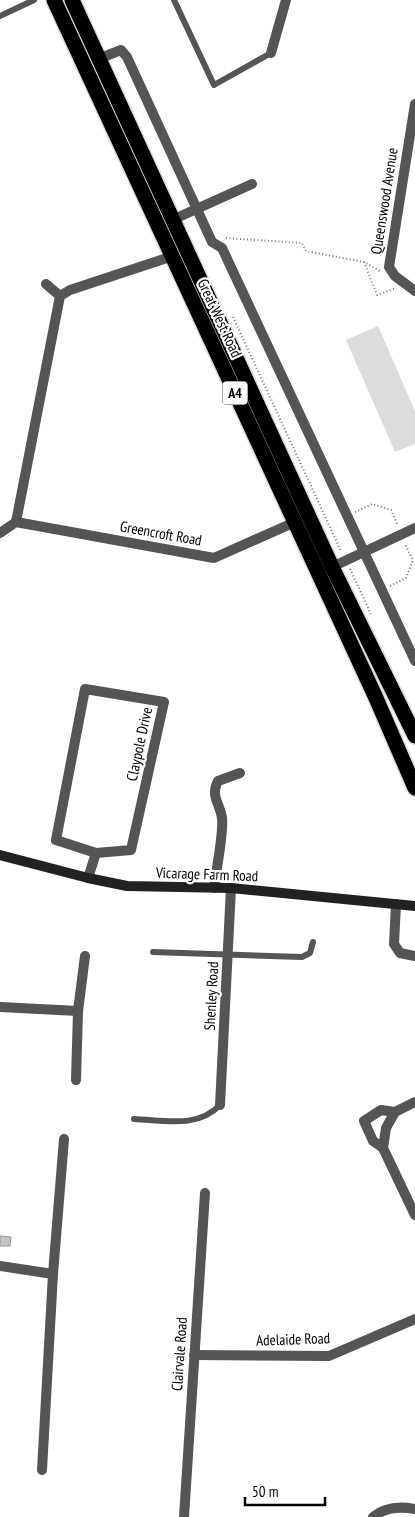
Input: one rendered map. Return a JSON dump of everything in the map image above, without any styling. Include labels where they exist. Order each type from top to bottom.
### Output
[{"type":"highway","name":"Great West Road","points":[[54,0],[295,522],[415,788]]},
{"type":"highway","name":"Great West Road","points":[[72,0],[332,567],[415,736]]},
{"type":"street","points":[[271,53],[286,0]]},
{"type":"street","points":[[98,59],[121,50],[127,57],[212,242],[222,248],[366,552],[415,661]]},
{"type":"street","name":"Queenswood Avenue","points":[[415,105],[390,259],[390,272],[415,291]]},
{"type":"street","points":[[172,220],[252,184]]},
{"type":"street","points":[[0,532],[16,522],[60,296],[70,290],[173,256]]},
{"type":"street","points":[[46,284],[60,296]]},
{"type":"street","name":"Greencroft Road","points":[[16,522],[214,558],[295,522]]},
{"type":"street","points":[[332,567],[415,528]]},
{"type":"street","name":"Claypole Drive","points":[[85,689],[164,702],[131,850],[96,853],[56,840],[85,689]]},
{"type":"street","points":[[214,888],[222,818],[214,799],[214,791],[218,781],[240,773]]},
{"type":"street","points":[[88,878],[96,853]]},
{"type":"street","name":"Vicarage Farm Road","points":[[0,855],[127,886],[231,888],[415,906]]},
{"type":"street","name":"Shenley Road","points":[[220,1105],[231,888]]},
{"type":"street","points":[[396,904],[394,944],[400,952],[415,956]]},
{"type":"street","points":[[76,1080],[78,1010],[85,956]]},
{"type":"street","points":[[0,1007],[78,1010]]},
{"type":"street","points":[[383,1148],[386,1128],[395,1112],[415,1102]]},
{"type":"street","points":[[395,1112],[381,1110],[364,1120],[374,1141],[383,1148],[415,1215]]},
{"type":"street","points":[[42,1470],[53,1274],[64,1139]]},
{"type":"street","name":"Clairvale Road","points":[[184,1517],[205,1193]]},
{"type":"street","points":[[0,1266],[53,1274]]},
{"type":"street","name":"Adelaide Road","points":[[194,1355],[329,1356],[415,1319]]},
{"type":"street","points":[[372,1517],[390,1508],[415,1509]]},
{"type":"lane","points":[[0,16],[34,0]]},
{"type":"lane","points":[[174,0],[214,85],[271,53]]},
{"type":"lane","points":[[153,952],[302,957],[310,953],[313,942]]},
{"type":"lane","points":[[134,1119],[198,1120],[209,1115],[220,1105]]},
{"type":"path","points":[[212,242],[231,237],[302,242],[306,251],[364,262],[380,270],[390,272]]},
{"type":"path","points":[[364,262],[377,295],[405,284]]},
{"type":"path","name":"Great West Road","points":[[229,309],[342,553]]},
{"type":"path","points":[[348,515],[372,504],[391,510],[413,560],[406,578],[383,589]]},
{"type":"shaded area","points":[[378,326],[415,411],[415,444],[395,452],[346,340]]},
{"type":"building","points":[[0,1236],[11,1237],[10,1246],[0,1246]]}]
